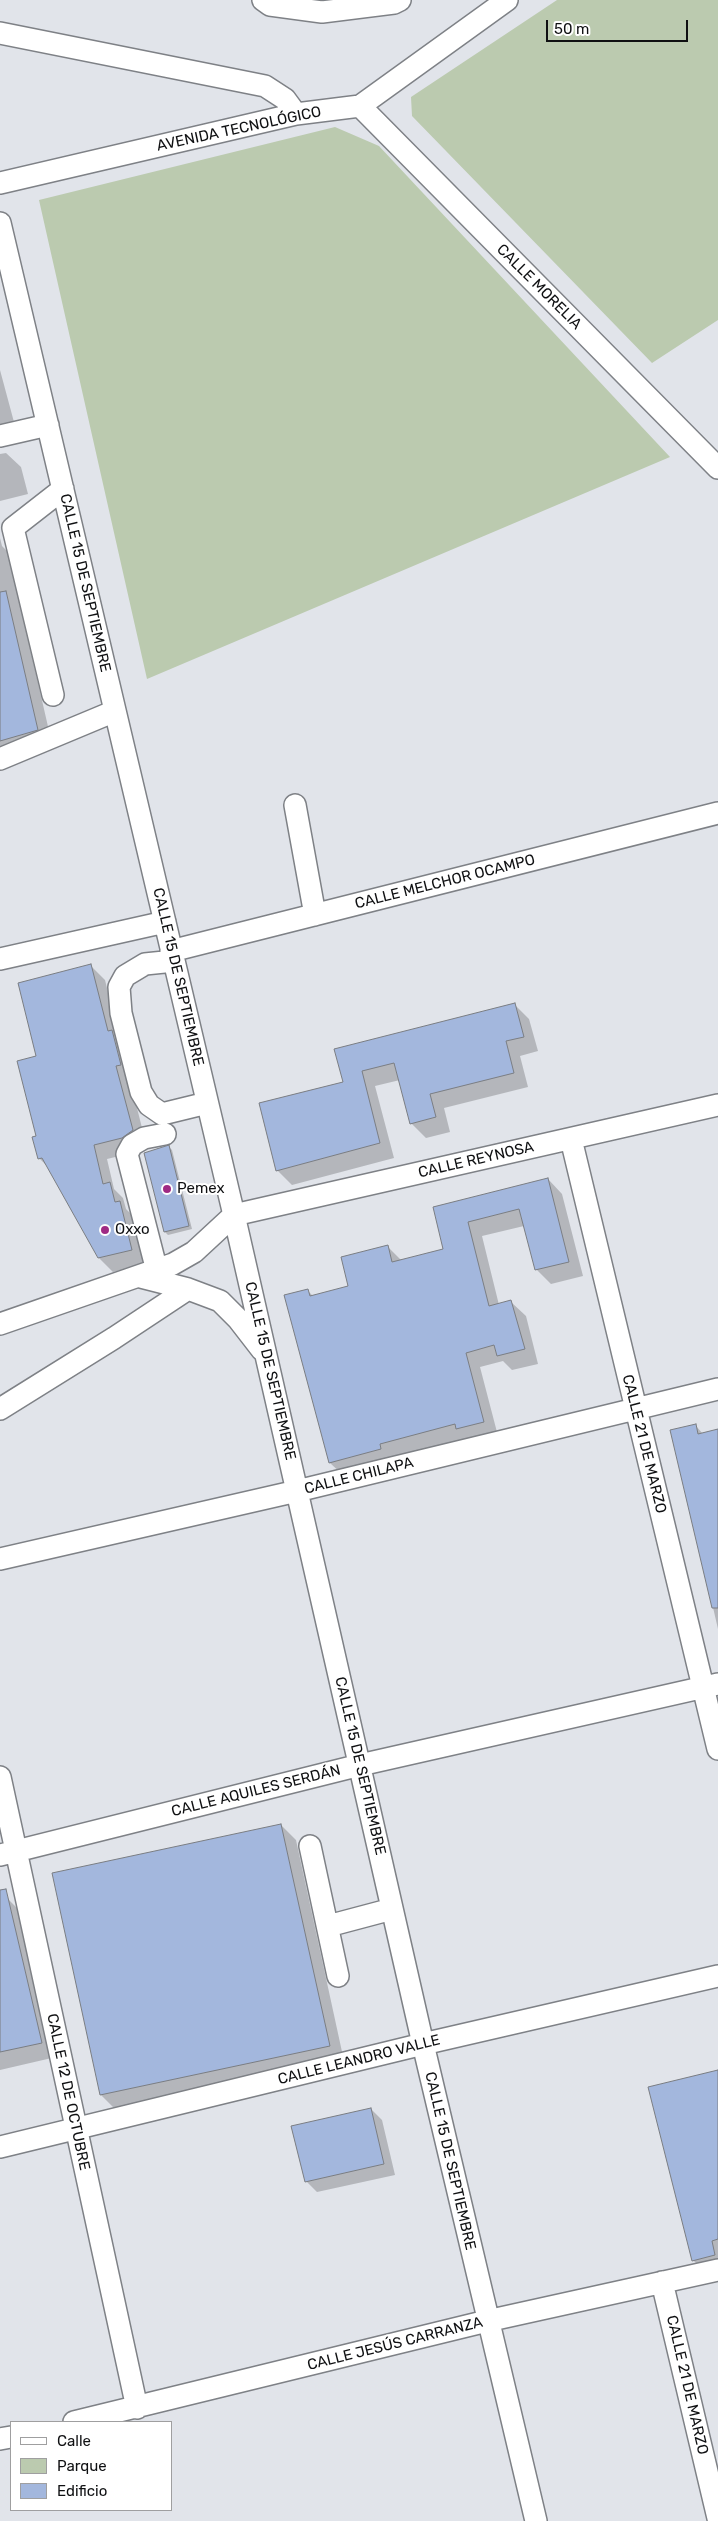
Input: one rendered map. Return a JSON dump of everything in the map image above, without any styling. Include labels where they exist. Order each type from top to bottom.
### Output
[{"type":"street","points":[[262,0],[270,6],[322,12],[394,3],[400,0]]},
{"type":"street","name":"AVENIDA TECNOLÓGICO","points":[[0,183],[296,114],[360,106],[507,0]]},
{"type":"street","points":[[0,33],[265,86],[285,99],[296,114]]},
{"type":"street","name":"CALLE MORELIA","points":[[360,106],[718,468]]},
{"type":"street","name":"CALLE 15 DE SEPTIEMBRE","points":[[0,223],[4,261],[48,425],[234,1215],[487,2321],[536,2521]]},
{"type":"street","points":[[0,436],[48,425]]},
{"type":"street","points":[[53,695],[13,528],[63,490]]},
{"type":"street","points":[[0,760],[115,711]]},
{"type":"street","points":[[295,805],[315,915]]},
{"type":"street","name":"CALLE MELCHOR OCAMPO","points":[[207,1102],[162,1114],[149,1105],[141,1092],[121,1013],[119,987],[125,976],[145,964],[315,915],[718,813]]},
{"type":"street","points":[[0,959],[165,922]]},
{"type":"street","name":"CALLE REYNOSA","points":[[234,1215],[718,1105]]},
{"type":"street","points":[[149,1274],[127,1154],[132,1144],[144,1138],[166,1134]]},
{"type":"street","name":"CALLE 21 DE MARZO","points":[[571,1138],[636,1407],[711,1686],[718,1749]]},
{"type":"street","points":[[0,1324],[149,1274],[173,1264],[194,1252],[234,1215]]},
{"type":"street","points":[[149,1274],[220,1301],[238,1319],[266,1354]]},
{"type":"street","points":[[0,1409],[188,1289]]},
{"type":"street","name":"CALLE CHILAPA","points":[[0,1559],[297,1491],[718,1388]]},
{"type":"street","name":"CALLE AQUILES SERDÁN","points":[[8,1854],[360,1766],[711,1686]]},
{"type":"street","name":"CALLE 12 DE OCTUBRE","points":[[0,1777],[8,1854],[76,2128],[138,2408]]},
{"type":"street","points":[[310,1846],[338,1976]]},
{"type":"street","points":[[328,1926],[392,1909]]},
{"type":"street","name":"CALLE LEANDRO VALLE","points":[[0,2147],[423,2044],[718,1976]]},
{"type":"street","name":"CALLE JESÚS CARRANZA","points":[[79,2421],[138,2408],[487,2321],[718,2270]]},
{"type":"street","name":"CALLE 21 DE MARZO","points":[[662,2282],[718,2518]]},
{"type":"green space","points":[[557,0],[718,0],[718,320],[652,363],[412,116],[411,97]]},
{"type":"green space","points":[[335,127],[379,146],[670,457],[147,679],[39,200]]},
{"type":"building","points":[[6,591],[38,730],[0,741],[0,592]]},
{"type":"building","points":[[91,964],[108,1031],[112,1030],[121,1065],[116,1066],[133,1130],[122,1138],[94,1145],[103,1184],[110,1182],[115,1202],[120,1201],[132,1250],[98,1258],[42,1158],[38,1159],[32,1137],[36,1136],[17,1061],[36,1056],[18,983]]},
{"type":"building","points":[[515,1003],[524,1037],[506,1041],[514,1073],[430,1094],[436,1117],[410,1124],[394,1063],[362,1071],[380,1143],[276,1171],[259,1103],[343,1082],[334,1049]]},
{"type":"building","points":[[169,1145],[189,1226],[164,1232],[144,1153]]},
{"type":"building","points":[[548,1178],[569,1262],[535,1270],[519,1209],[468,1222],[489,1306],[511,1300],[525,1349],[497,1356],[494,1345],[466,1353],[484,1422],[456,1429],[455,1424],[380,1444],[381,1449],[329,1463],[284,1295],[308,1289],[310,1296],[348,1286],[341,1257],[388,1245],[392,1262],[443,1249],[433,1207]]},
{"type":"building","points":[[696,1424],[698,1434],[718,1429],[718,1608],[712,1608],[670,1430]]},
{"type":"building","points":[[281,1824],[330,2046],[100,2095],[52,1873]]},
{"type":"building","points":[[6,1889],[42,2043],[0,2052],[0,1890]]},
{"type":"building","points":[[718,2070],[718,2239],[712,2241],[715,2255],[692,2261],[648,2087]]},
{"type":"building","points":[[371,2108],[384,2164],[305,2182],[291,2126]]},
{"type":"place","name":"Pemex","points":[[167,1189]]},
{"type":"place","name":"Oxxo","points":[[105,1230]]}]
